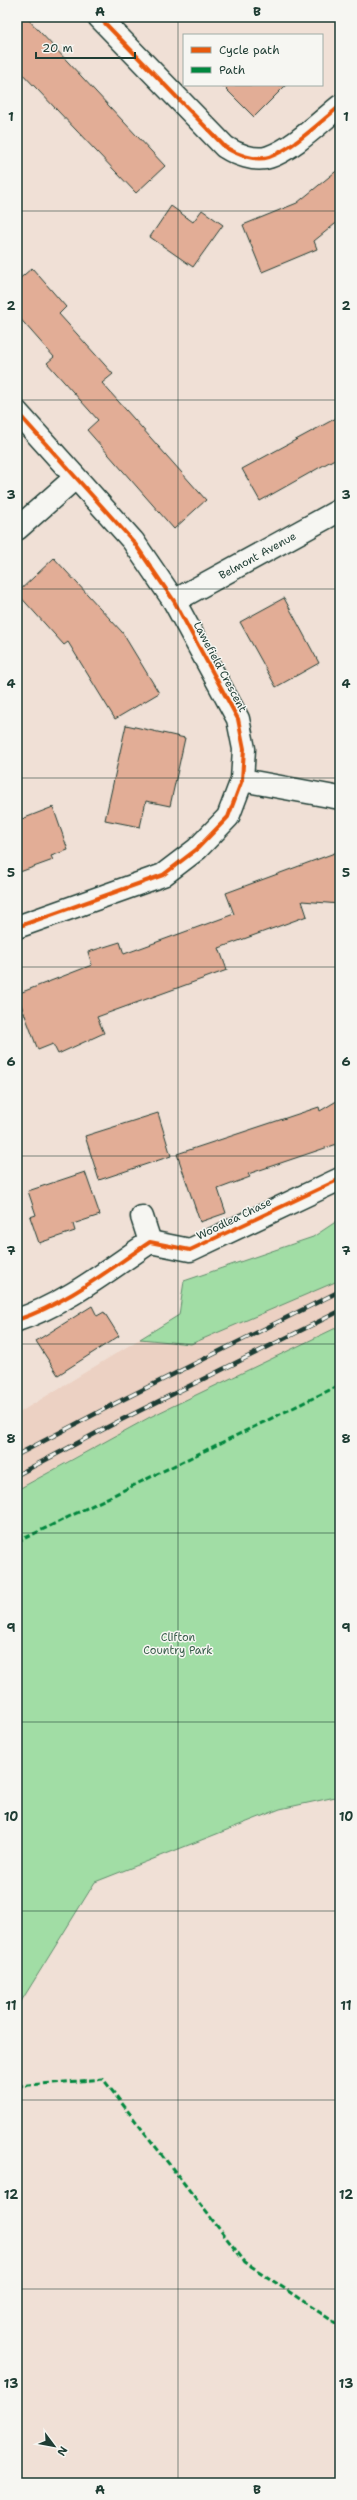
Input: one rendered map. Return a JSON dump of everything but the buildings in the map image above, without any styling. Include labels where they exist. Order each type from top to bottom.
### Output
[{"type":"street","points":[[99,17],[224,147],[236,154],[268,158],[285,149],[340,106]]},
{"type":"street","name":"Lawefield Crescent","points":[[17,412],[74,478],[133,541],[174,601],[238,719],[244,749],[242,780],[228,817],[197,849],[163,875],[17,928]]},
{"type":"street","points":[[17,529],[74,478]]},
{"type":"street","name":"Belmont Avenue","points":[[174,601],[340,510]]},
{"type":"street","points":[[242,780],[340,798]]},
{"type":"street","name":"Woodlea Chase","points":[[150,1242],[190,1250],[340,1179]]},
{"type":"street","points":[[24,1317],[69,1296],[150,1242],[142,1217]]},
{"type":"shaded area","points":[[340,1251],[340,1359],[79,1455],[17,1490],[17,1414],[179,1315]]},
{"type":"green space","points":[[340,1219],[340,1280],[191,1344],[140,1339],[179,1315],[184,1281],[313,1237]]},
{"type":"green space","name":"Clifton Country Park","points":[[340,1326],[340,1796],[280,1809],[95,1882],[17,2008],[17,1490],[150,1417]]},
{"type":"railway","points":[[17,1455],[114,1404],[340,1291]]},
{"type":"railway","points":[[17,1475],[121,1420],[340,1311]]},
{"type":"marked path","points":[[17,1542],[340,1385]]},
{"type":"marked path","points":[[17,2086],[103,2079],[245,2262],[340,2326]]},
{"type":"cycle path","points":[[99,17],[225,147],[240,155],[258,159],[269,157],[278,153],[297,142],[340,106]]},
{"type":"cycle path","points":[[17,412],[133,541],[174,601],[238,719],[244,749],[242,780],[228,817],[197,849],[163,875],[17,927]]},
{"type":"cycle path","points":[[17,1320],[70,1296],[150,1242],[190,1250],[340,1179]]}]
